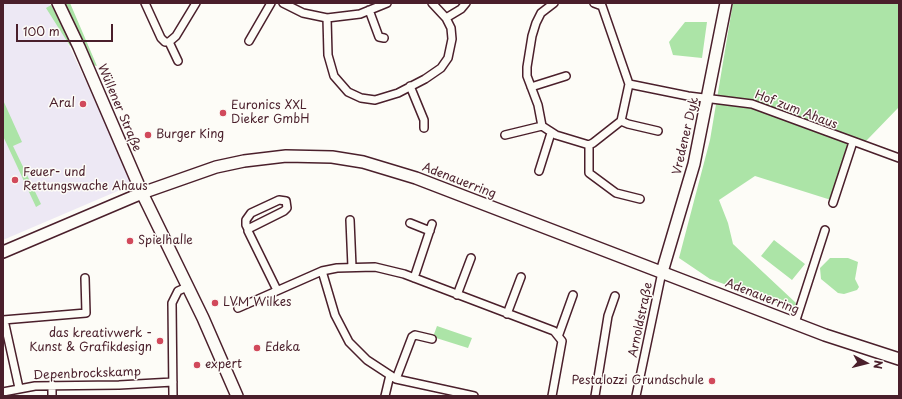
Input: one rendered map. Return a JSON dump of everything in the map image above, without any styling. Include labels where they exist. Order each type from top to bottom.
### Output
[{"type":"main road","name":"Wüllener Straße","points":[[58,3],[142,193],[238,396]]},
{"type":"main road","name":"Vredener Dyk","points":[[662,272],[694,164],[726,3]]},
{"type":"main road","name":"Adenauerring","points":[[3,252],[142,193],[190,175],[236,162],[286,156],[332,157],[363,162],[403,174],[795,324],[860,348],[899,359]]},
{"type":"street","points":[[144,3],[161,38],[165,42],[169,42]]},
{"type":"street","points":[[169,42],[176,36],[196,3]]},
{"type":"street","points":[[249,41],[271,3]]},
{"type":"street","points":[[283,3],[303,12],[327,18],[350,16],[387,3]]},
{"type":"street","points":[[327,18],[329,63],[334,76],[342,87],[361,98],[375,100],[394,94],[432,75],[448,58],[452,39],[451,28],[446,18],[432,3]]},
{"type":"street","points":[[446,18],[461,9],[466,3]]},
{"type":"street","points":[[554,3],[541,13],[532,36],[526,67],[531,87],[538,105],[542,126],[551,133],[589,145]]},
{"type":"street","points":[[589,145],[620,121],[629,84],[605,5],[594,3]]},
{"type":"street","points":[[370,10],[379,37],[384,38]]},
{"type":"street","points":[[169,42],[178,61]]},
{"type":"street","points":[[531,87],[566,76]]},
{"type":"street","name":"Hof zum Ahaus","points":[[629,84],[688,96],[742,101],[899,158]]},
{"type":"street","points":[[410,86],[424,120],[424,128]]},
{"type":"street","points":[[620,121],[658,131]]},
{"type":"street","points":[[505,136],[542,126]]},
{"type":"street","points":[[539,171],[551,133]]},
{"type":"street","points":[[833,203],[853,142]]},
{"type":"street","points":[[589,145],[589,173],[616,193],[640,199]]},
{"type":"street","points":[[248,229],[284,211],[286,208],[286,201],[279,200],[252,213],[246,220],[248,229],[277,290]]},
{"type":"street","points":[[350,220],[352,267]]},
{"type":"street","points":[[410,223],[431,228],[414,278]]},
{"type":"street","points":[[795,324],[825,230]]},
{"type":"street","points":[[457,295],[471,258]]},
{"type":"street","points":[[238,308],[322,271],[352,267],[375,267],[414,278],[559,334],[562,341],[552,396]]},
{"type":"street","points":[[322,271],[335,315],[349,342],[367,360],[393,377],[436,392],[474,396]]},
{"type":"street","name":"Arnoldstraße","points":[[636,396],[662,272]]},
{"type":"street","points":[[507,314],[521,277]]},
{"type":"street","points":[[19,388],[4,320],[86,313],[85,278]]},
{"type":"street","points":[[173,396],[172,303],[178,291],[187,287]]},
{"type":"street","points":[[559,334],[573,295]]},
{"type":"street","points":[[595,396],[608,316],[614,296]]},
{"type":"street","points":[[385,396],[412,337],[415,335],[432,339]]},
{"type":"street","name":"Depenbrockskamp","points":[[3,392],[19,388],[52,385],[119,385],[173,382]]},
{"type":"street","points":[[52,385],[52,396]]},
{"type":"shaded area","points":[[3,3],[49,3],[134,184],[3,240]]},
{"type":"green space","points":[[63,3],[70,3],[97,66],[93,65]]},
{"type":"green space","points":[[733,3],[899,3],[899,107],[867,140],[852,148],[831,200],[755,176],[719,200],[728,223],[733,244],[796,303],[794,309],[710,279],[679,258],[710,140]]},
{"type":"green space","points":[[51,5],[72,44],[70,46],[46,8]]},
{"type":"green space","points":[[685,22],[707,22],[702,58],[673,55],[669,42]]},
{"type":"green space","points":[[3,100],[22,142],[13,146],[41,204],[36,207],[3,136]]},
{"type":"green space","points":[[774,240],[805,264],[792,280],[761,256]]},
{"type":"green space","points":[[830,258],[848,258],[858,262],[855,279],[859,287],[857,290],[844,294],[838,293],[821,279],[820,268]]},
{"type":"green space","points":[[437,326],[472,338],[468,348],[433,337]]},
{"type":"place","name":"Aral","points":[[83,104]]},
{"type":"place","name":"Euronics XXL Dieker GmbH","points":[[223,113]]},
{"type":"place","name":"Burger King","points":[[148,135]]},
{"type":"place","name":"Feuer- und Rettungswache Ahaus","points":[[15,180]]},
{"type":"place","name":"Spielhalle","points":[[130,241]]},
{"type":"place","name":"LVM Wilkes","points":[[215,303]]},
{"type":"place","name":"das kreativwerk - Kunst & Grafikdesign","points":[[160,341]]},
{"type":"place","name":"Edeka","points":[[257,348]]},
{"type":"place","name":"expert","points":[[197,365]]},
{"type":"place","name":"Pestalozzi Grundschule","points":[[712,381]]}]
